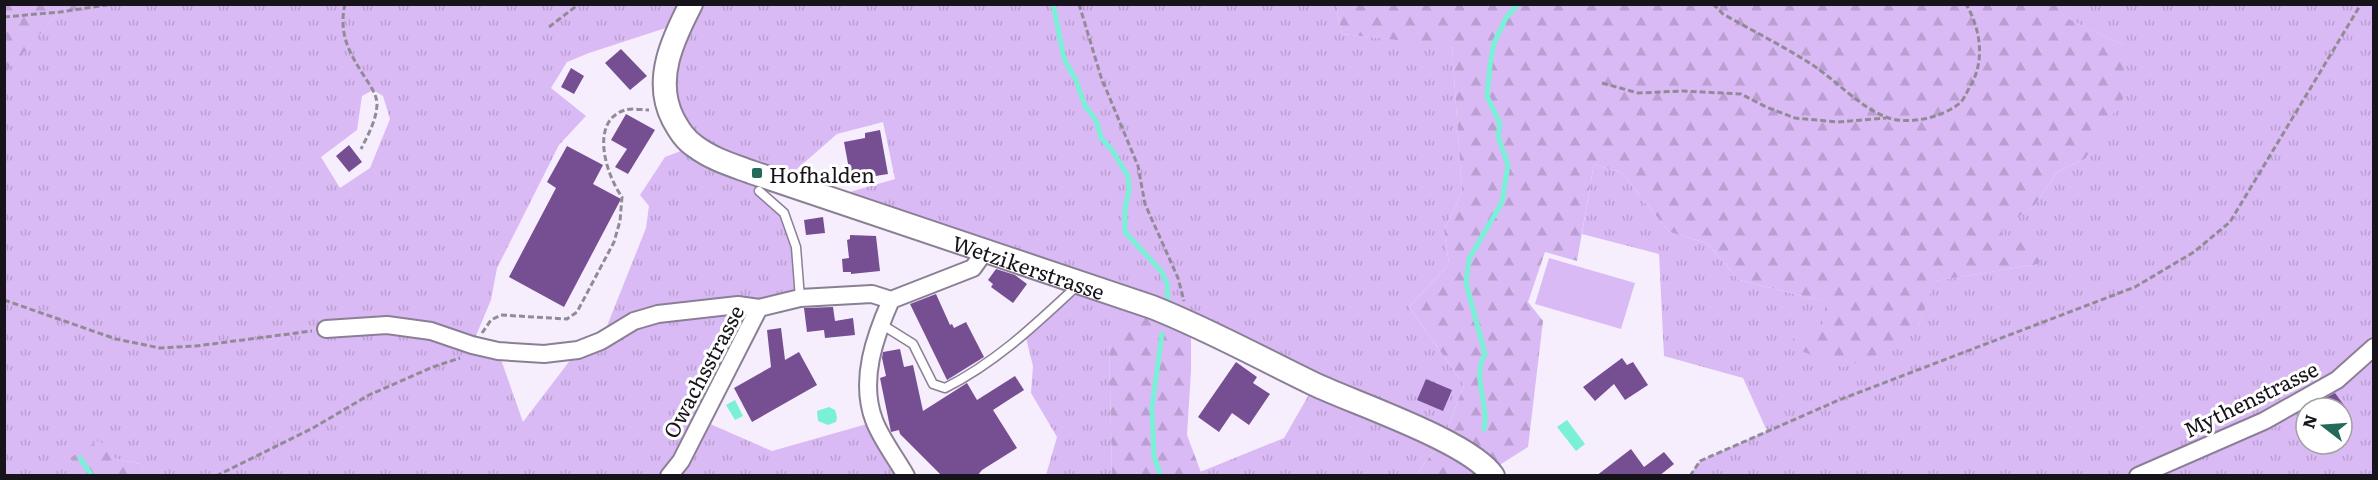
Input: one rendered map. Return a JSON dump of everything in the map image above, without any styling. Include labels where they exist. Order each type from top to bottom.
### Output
[{"type":"street","name":"Wetzikerstrasse","points":[[691,4],[673,42],[666,68],[664,90],[668,110],[680,133],[694,146],[715,158],[751,172],[1080,283],[1191,323],[1315,384],[1443,440],[1467,453],[1493,476]]},
{"type":"street","points":[[906,476],[874,422],[868,403],[867,384],[870,364],[880,324],[891,300],[973,268],[985,251]]},
{"type":"street","name":"Owachsstrasse","points":[[669,476],[681,461],[759,308],[800,298],[872,294],[891,300]]},
{"type":"street","points":[[326,329],[387,325],[431,331],[498,351],[544,354],[578,350],[601,341],[634,321],[658,315],[738,305],[759,308]]},
{"type":"street","name":"Mythenstrasse","points":[[2138,476],[2264,421],[2337,380],[2373,347]]},
{"type":"lane","points":[[759,191],[784,213],[796,247],[800,298]]},
{"type":"lane","points":[[880,324],[913,344],[933,384],[945,388],[986,366],[1025,334],[1080,283]]},
{"type":"path","points":[[4,17],[113,4]]},
{"type":"path","points":[[345,4],[342,15],[343,36],[348,52],[374,90],[377,104],[372,129],[361,149]]},
{"type":"path","points":[[549,27],[579,4]]},
{"type":"path","points":[[1079,4],[1101,77],[1138,166],[1145,204],[1178,278],[1191,323]]},
{"type":"path","points":[[1713,4],[1723,14],[1812,64],[1887,118]]},
{"type":"path","points":[[1602,83],[1638,93],[1683,91],[1741,94],[1795,118],[1838,122],[1887,118],[1916,120],[1939,116],[1962,102],[1977,74],[1980,42],[1966,4]]},
{"type":"path","points":[[1690,476],[1700,461],[1839,400],[2135,287],[2194,252],[2230,222],[2361,4]]},
{"type":"path","points":[[216,476],[313,428],[369,395],[433,367],[460,358],[491,320],[501,315],[567,319],[577,312],[614,242],[620,221],[622,197],[612,184],[602,141],[610,118],[626,110],[636,110]]},
{"type":"path","points":[[4,300],[116,339],[160,348],[196,346],[326,329]]},
{"type":"green space","points":[[5,4],[113,5],[60,12],[5,73]]},
{"type":"green space","points":[[113,4],[1340,5],[1337,11],[1342,34],[1452,45],[1462,193],[1444,230],[1449,264],[1409,307],[1464,385],[1443,440],[1420,469],[1418,475],[1202,475],[1200,472],[1284,438],[1315,384],[1191,323],[1109,341],[1112,475],[1046,475],[1057,437],[1031,393],[1033,366],[1025,334],[1079,284],[829,198],[895,179],[883,122],[837,134],[782,182],[752,181],[781,211],[789,225],[796,255],[800,298],[759,308],[701,420],[772,451],[874,422],[906,475],[149,476],[140,464],[116,459],[70,457],[81,475],[5,475],[4,73],[60,12]],"holes":[[[681,23],[668,110],[694,146],[665,157],[640,195],[649,206],[646,228],[601,341],[578,350],[523,422],[498,351],[472,345],[491,300],[497,268],[559,145],[586,116],[551,88],[567,62]],[[373,90],[383,96],[390,119],[370,168],[340,188],[321,157],[357,130],[362,96]]]},
{"type":"green space","points":[[1340,4],[2068,5],[2064,17],[2124,45],[2124,97],[2085,159],[2057,172],[2033,208],[2004,225],[1999,242],[2046,236],[2039,264],[1935,281],[1919,325],[1875,356],[1844,367],[1793,348],[1793,331],[1822,328],[1826,302],[1739,280],[1707,243],[1669,232],[1622,173],[1594,164],[1577,261],[1545,252],[1528,302],[1543,321],[1528,447],[1490,471],[1493,475],[1418,475],[1420,469],[1443,440],[1464,385],[1409,307],[1449,264],[1444,230],[1462,193],[1452,46],[1342,34],[1337,11]]},
{"type":"green space","points":[[2068,5],[2373,5],[2373,475],[1690,475],[1700,461],[1767,431],[1743,378],[1664,356],[1659,254],[1582,234],[1594,164],[1622,173],[1669,232],[1707,243],[1739,280],[1827,302],[1822,328],[1919,325],[1934,281],[2039,264],[1998,242],[2004,224],[2033,208],[2057,172],[2085,159],[2124,45],[2063,17]]},
{"type":"green space","points":[[1549,258],[1635,283],[1621,329],[1535,304]]},
{"type":"green space","points":[[1152,307],[1191,323],[1187,435],[1202,475],[1112,475],[1109,341]]},
{"type":"green space","points":[[99,440],[116,459],[140,464],[149,475],[81,475],[70,458]]},
{"type":"shaded area","points":[[735,400],[743,416],[735,420],[726,405]]},
{"type":"shaded area","points":[[829,407],[835,410],[837,417],[836,422],[828,425],[818,421],[817,411]]},
{"type":"shaded area","points":[[1567,420],[1585,444],[1576,451],[1557,427]]},
{"type":"building","points":[[621,49],[647,76],[630,90],[605,63]]},
{"type":"building","points":[[571,68],[584,76],[574,94],[561,87]]},
{"type":"building","points":[[626,114],[655,130],[628,174],[615,167],[627,149],[611,140]]},
{"type":"building","points":[[880,130],[888,174],[851,180],[844,142],[865,138],[865,133]]},
{"type":"building","points":[[349,145],[362,162],[349,172],[336,156]]},
{"type":"building","points":[[567,146],[603,165],[593,184],[621,199],[564,307],[509,277],[556,188],[547,182]]},
{"type":"building","points":[[823,217],[825,233],[806,235],[804,220]]},
{"type":"building","points":[[850,235],[876,236],[880,271],[851,274],[851,272],[843,272],[842,259],[849,258],[847,240],[850,239]]},
{"type":"building","points":[[996,269],[1015,275],[1027,284],[1013,303],[991,287],[993,284],[988,280]]},
{"type":"building","points":[[936,294],[950,325],[952,324],[954,328],[966,322],[984,357],[947,380],[910,304]]},
{"type":"building","points":[[833,307],[835,321],[853,318],[855,335],[825,338],[824,330],[807,332],[804,308]]},
{"type":"building","points":[[781,328],[785,360],[799,352],[817,385],[752,422],[734,388],[771,367],[767,330]]},
{"type":"building","points":[[900,349],[904,367],[913,365],[923,411],[967,383],[977,400],[1015,376],[1024,390],[993,410],[1017,448],[982,470],[977,476],[942,476],[900,434],[899,430],[891,432],[880,378],[886,376],[882,358],[883,352]]},
{"type":"building","points":[[1622,358],[1627,365],[1633,362],[1648,385],[1625,400],[1614,384],[1595,401],[1583,387]]},
{"type":"building","points":[[1236,362],[1257,377],[1253,383],[1270,394],[1249,425],[1232,413],[1219,432],[1198,417]]},
{"type":"building","points":[[1426,379],[1452,390],[1443,411],[1417,400]]},
{"type":"building","points":[[1631,449],[1644,467],[1664,452],[1674,464],[1659,476],[1596,476]]},
{"type":"waterway","points":[[1053,4],[1064,59],[1076,80],[1085,106],[1096,120],[1101,138],[1112,150],[1128,176],[1125,232],[1161,271],[1167,283],[1168,303]]},
{"type":"waterway","points":[[1484,429],[1485,411],[1480,372],[1485,354],[1466,283],[1469,259],[1502,202],[1508,165],[1498,136],[1500,124],[1487,96],[1494,43],[1506,18],[1518,4]]},
{"type":"waterway","points":[[1161,476],[1154,457],[1152,407],[1162,334]]},
{"type":"waterway","points":[[80,458],[92,476]]},
{"type":"place","name":"Hofhalden","points":[[757,173]]}]
